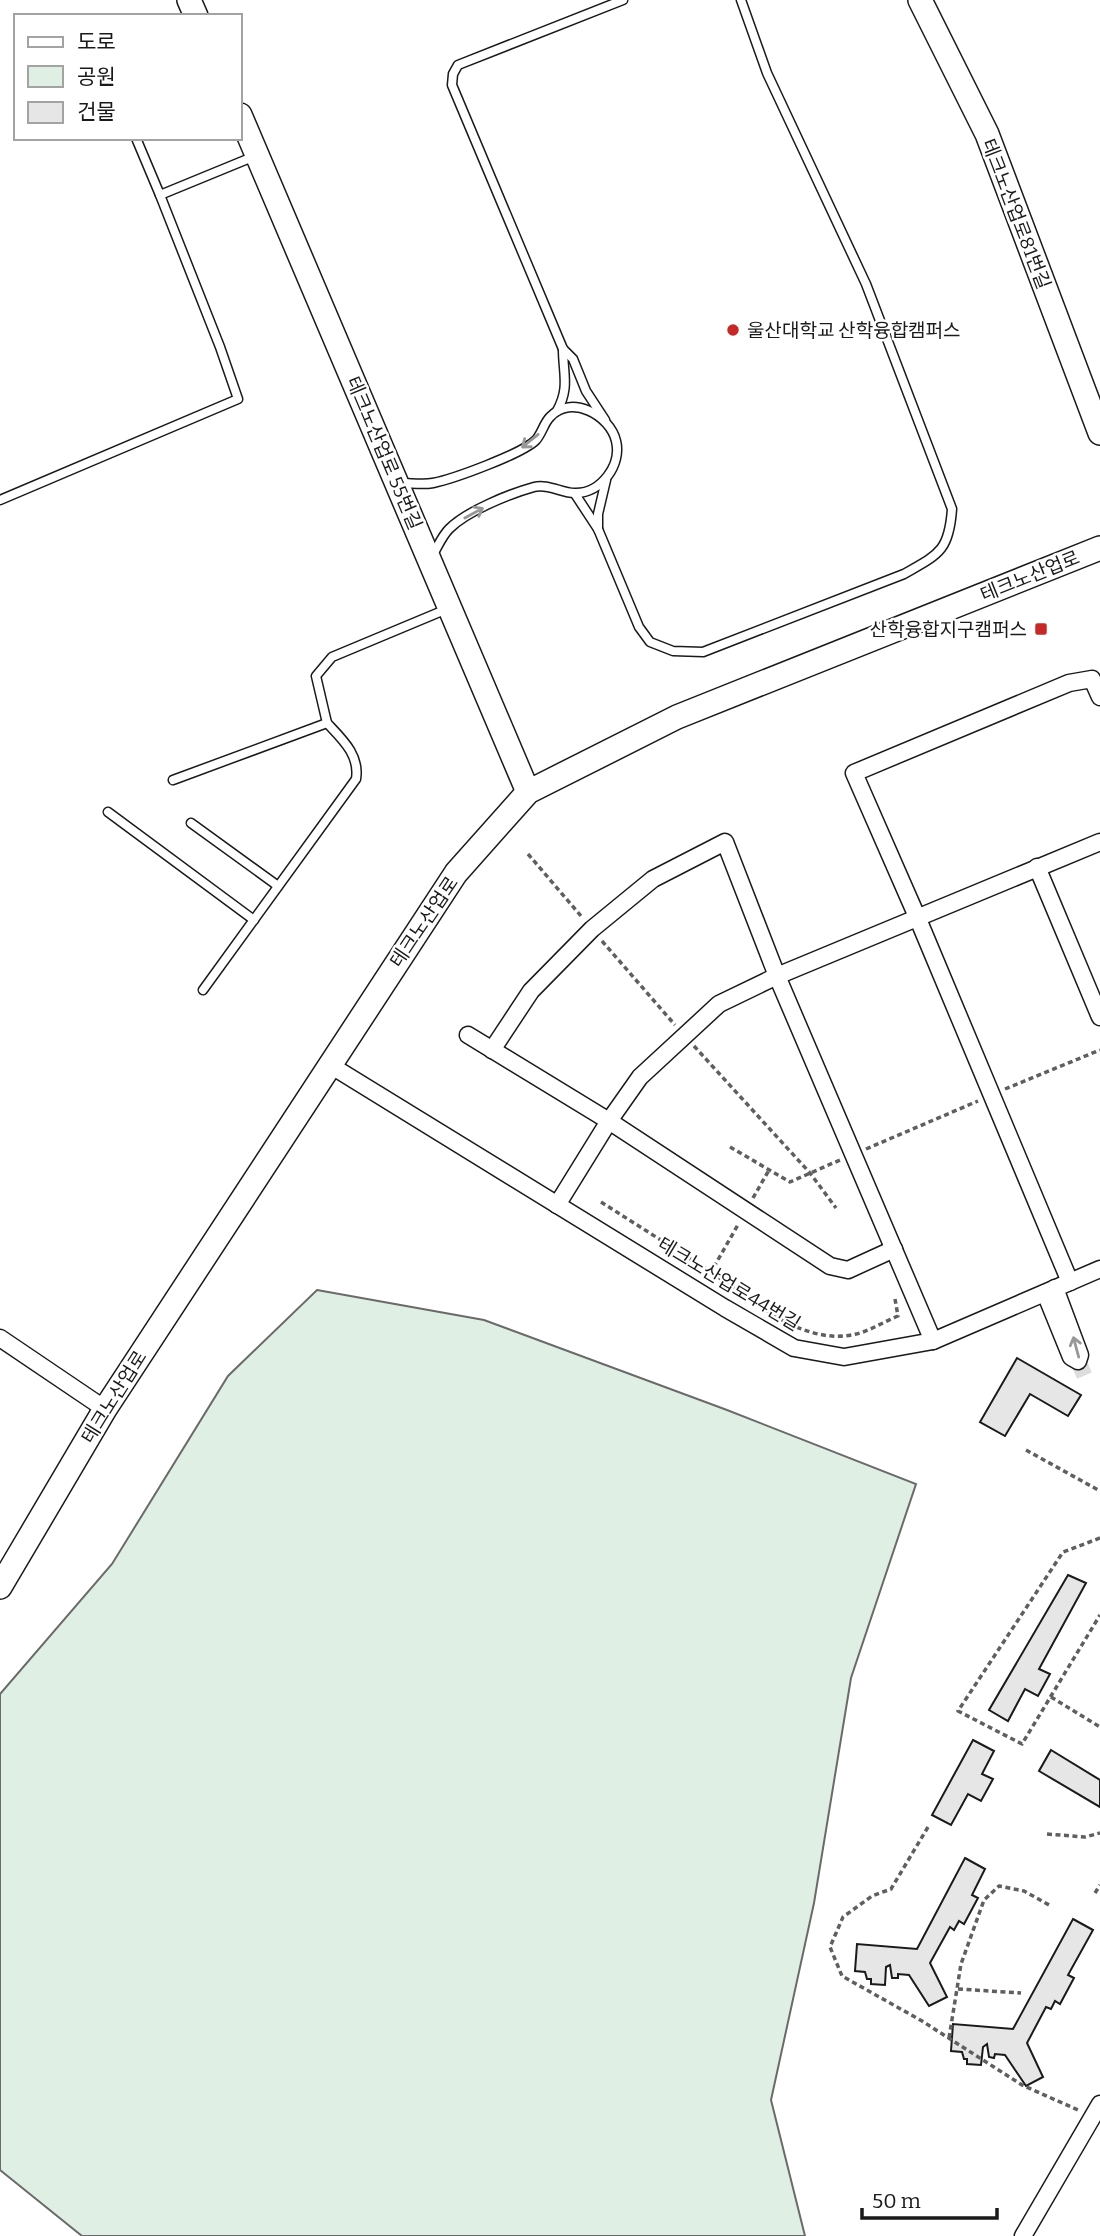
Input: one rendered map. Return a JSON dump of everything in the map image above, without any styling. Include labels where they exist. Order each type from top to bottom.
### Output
[{"type":"main road","name":"테크노산업로81번길","points":[[920,0],[986,134],[1100,433]]},
{"type":"main road","name":"테크노산업로 55번길","points":[[242,119],[528,792]]},
{"type":"main road","name":"테크노산업로","points":[[0,1587],[105,1409],[456,873],[528,792],[677,718],[1100,548]]},
{"type":"street","points":[[1057,1288],[991,1095],[854,773],[1069,683],[1092,679],[1100,697]]},
{"type":"street","points":[[492,1050],[531,991],[592,929],[653,879],[725,842],[777,976],[933,1341]]},
{"type":"street","points":[[557,1205],[640,1077],[719,1004],[777,976],[1100,842]]},
{"type":"street","points":[[1037,867],[1100,1017]]},
{"type":"street","points":[[468,1035],[609,1121],[830,1266],[848,1270],[894,1249]]},
{"type":"street","name":"테크노산업로44번길","points":[[330,1065],[794,1348],[844,1357],[933,1341],[1100,1269]]},
{"type":"street","points":[[0,1338],[105,1409]]},
{"type":"street","points":[[1023,2236],[1096,2110]]},
{"type":"lane","points":[[556,413],[564,398],[567,383],[563,349],[452,85],[453,74],[458,65],[623,0]]},
{"type":"lane","points":[[575,494],[598,529],[639,627],[650,642],[673,651],[703,652],[904,574],[928,560],[943,547],[950,536],[952,509],[866,284],[767,73],[741,0]]},
{"type":"lane","points":[[0,500],[238,399],[220,347],[137,140]]},
{"type":"lane","points":[[159,195],[258,155]]},
{"type":"lane","points":[[563,349],[573,359],[586,391],[614,432],[617,446],[615,461],[606,480],[598,514],[598,529]]},
{"type":"lane","points":[[397,483],[432,483],[499,461],[535,440],[551,415],[575,407],[589,410],[605,419]]},
{"type":"lane","points":[[428,562],[448,530],[473,512],[537,485],[575,494],[594,488],[606,480]]},
{"type":"lane","points":[[203,990],[356,779],[358,769],[350,747],[327,723],[316,676],[332,657],[450,608]]},
{"type":"lane","points":[[173,780],[327,723]]},
{"type":"lane","points":[[108,812],[254,920]]},
{"type":"lane","points":[[191,823],[278,886]]},
{"type":"path","points":[[528,854],[684,1036],[810,1173],[836,1208]]},
{"type":"path","points":[[730,1147],[790,1182],[1100,1050]]},
{"type":"path","points":[[601,1202],[793,1327],[831,1336],[861,1333],[898,1316],[892,1291]]},
{"type":"path","points":[[711,1272],[740,1221]]},
{"type":"path","points":[[1026,1450],[1100,1490]]},
{"type":"path","points":[[1100,1538],[1063,1552],[958,1711],[1021,1744],[1100,1615]]},
{"type":"path","points":[[1051,1697],[1100,1727]]},
{"type":"path","points":[[928,1827],[891,1889],[872,1896],[843,1917],[830,1947],[842,1976],[949,2038],[1022,2085],[1096,2110]]},
{"type":"path","points":[[1047,1833],[1085,1837],[1100,1833]]},
{"type":"path","points":[[1095,1893],[1100,1885]]},
{"type":"path","points":[[949,2038],[961,1964],[984,1900],[999,1886],[1024,1891],[1051,1906]]},
{"type":"path","points":[[958,1989],[1021,1993]]},
{"type":"green space","points":[[317,1290],[484,1320],[727,1410],[916,1484],[851,1678],[814,1903],[771,2100],[805,2236],[82,2236],[0,2170],[0,1694],[112,1564],[228,1376]]},
{"type":"building","points":[[1017,1358],[1081,1395],[1068,1416],[1030,1394],[1005,1436],[980,1422]]},
{"type":"building","points":[[1068,1575],[1086,1583],[1039,1669],[1050,1674],[1038,1696],[1025,1689],[1008,1721],[989,1710]]},
{"type":"building","points":[[973,1740],[994,1751],[982,1774],[993,1779],[981,1801],[968,1794],[951,1825],[932,1815]]},
{"type":"building","points":[[1051,1750],[1100,1780],[1100,1807],[1039,1771]]},
{"type":"building","points":[[965,1858],[985,1869],[972,1895],[978,1898],[964,1924],[959,1921],[954,1930],[950,1927],[930,1963],[947,1997],[929,2006],[909,1975],[898,1974],[898,1978],[892,1978],[890,1965],[886,1967],[885,1985],[871,1984],[871,1979],[867,1979],[865,1972],[855,1971],[857,1944],[917,1949]]},
{"type":"building","points":[[1073,1919],[1093,1930],[1068,1975],[1074,1978],[1060,2004],[1055,2001],[1051,2009],[1046,2007],[1027,2043],[1043,2077],[1026,2086],[1005,2055],[995,2054],[994,2058],[989,2057],[987,2044],[983,2047],[981,2065],[967,2064],[962,2052],[951,2051],[953,2024],[1013,2029]]},
{"type":"tunnel","points":[[1078,1361],[1085,1377]]},
{"type":"place","name":"울산대학교 산학융합캠퍼스","points":[[733,330]]},
{"type":"place","name":"산학융합지구캠퍼스","points":[[1041,629]]}]
